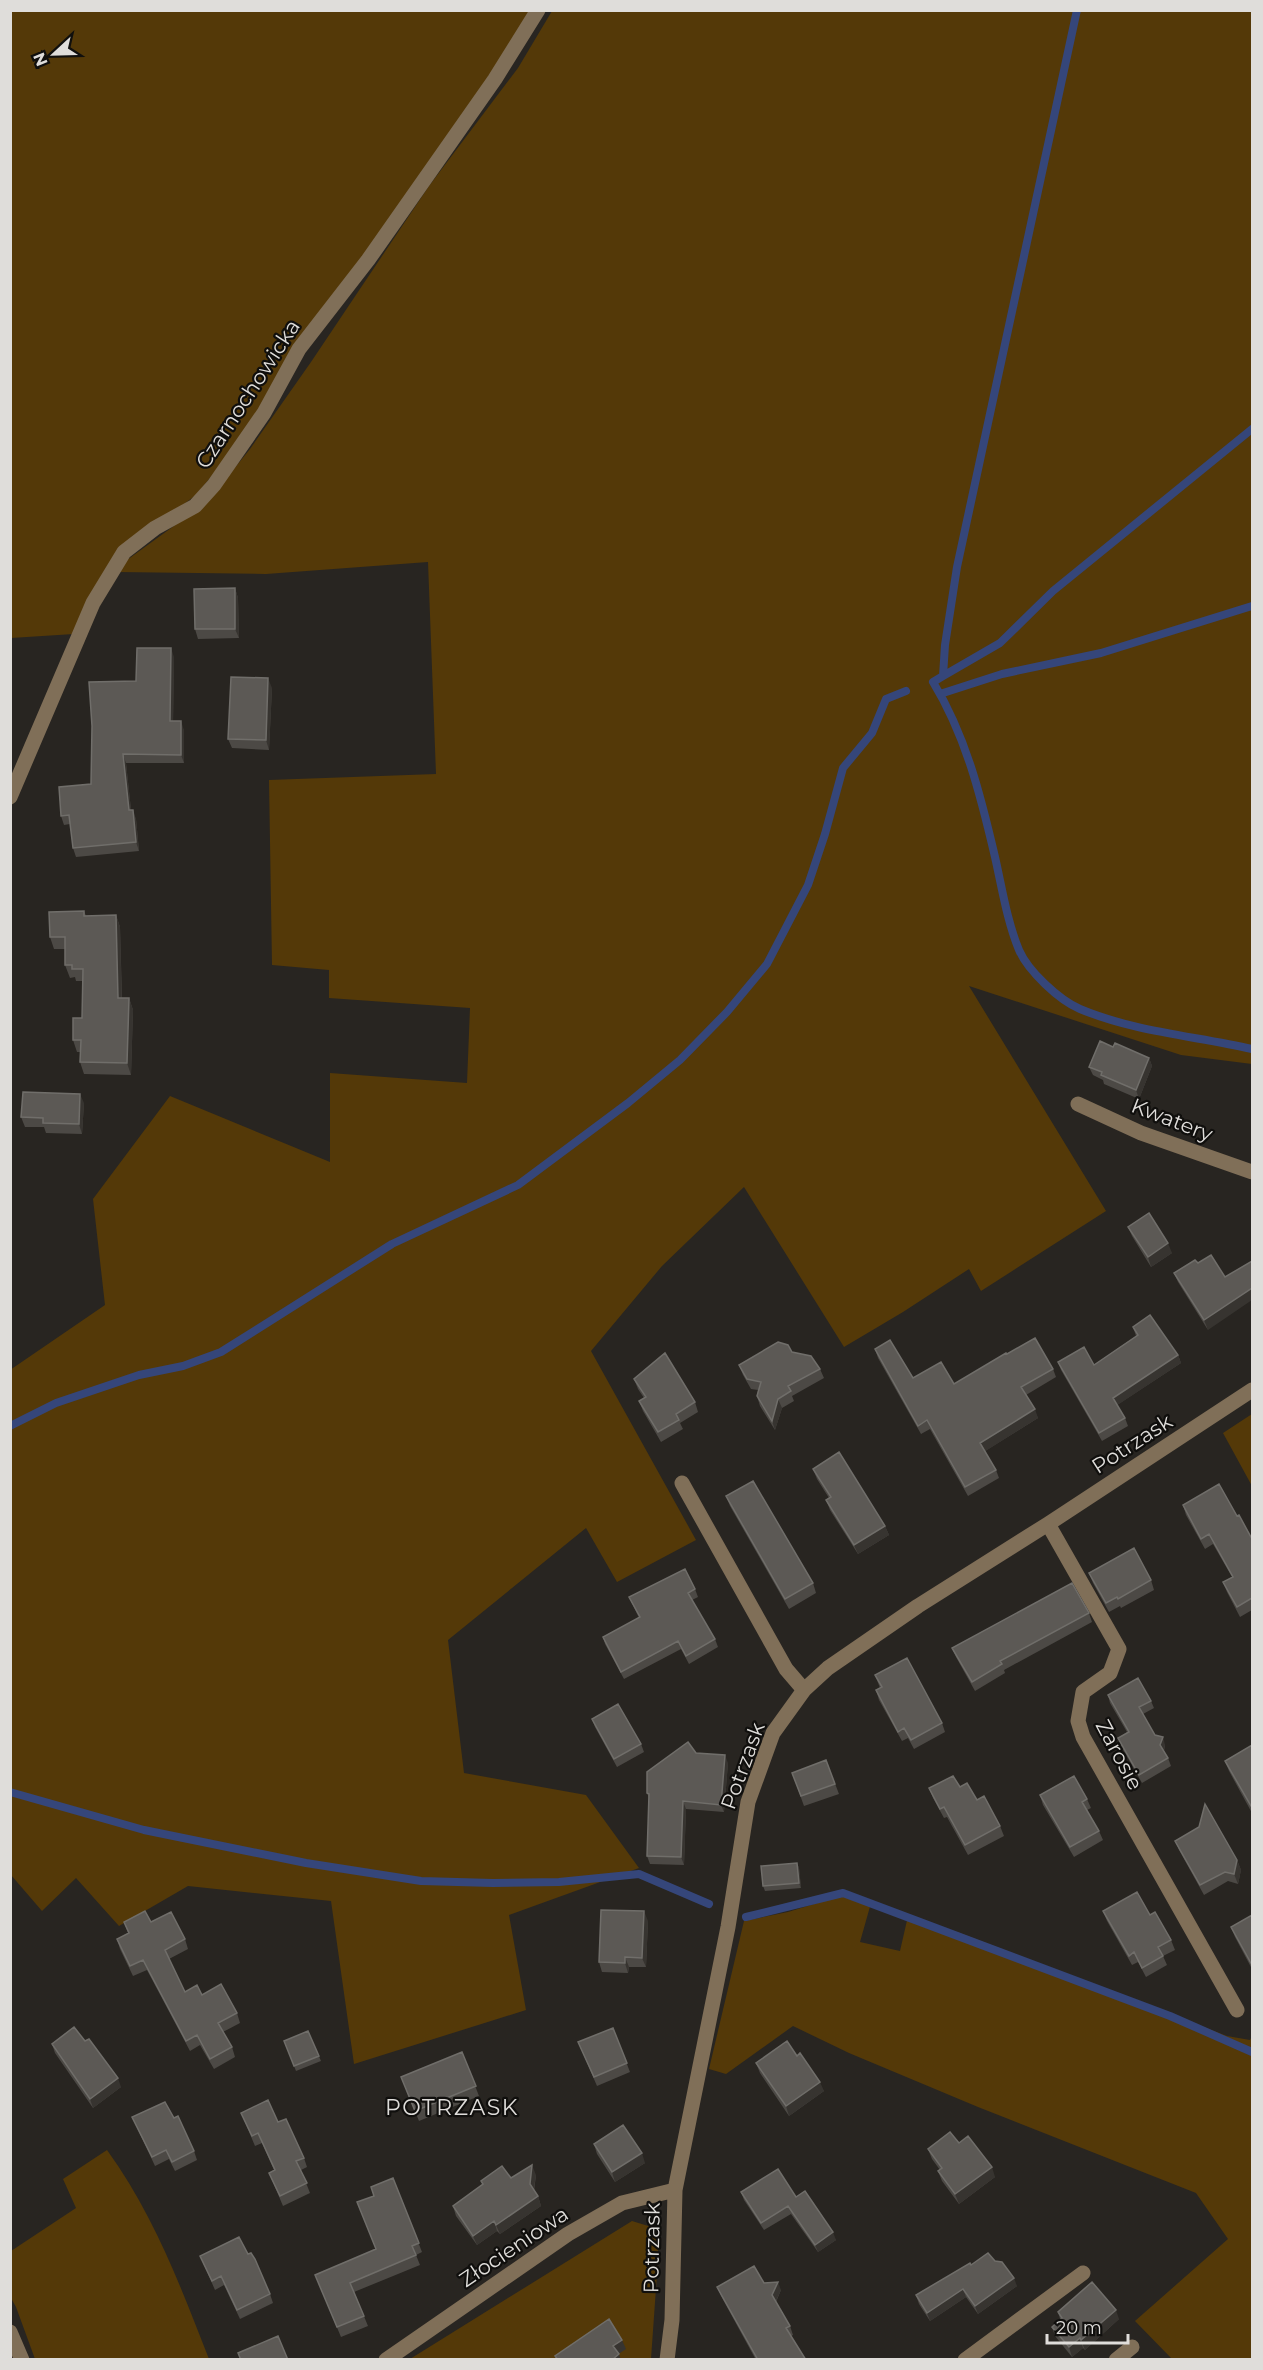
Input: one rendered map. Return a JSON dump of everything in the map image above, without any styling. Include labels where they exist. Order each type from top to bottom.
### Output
[{"type":"street","name":"Czarnochowicka","points":[[10,797],[93,603],[124,552],[155,528],[195,506],[214,485],[264,412],[299,349],[374,251],[495,79],[538,10]]},
{"type":"street","name":"Kwatery","points":[[1078,1104],[1141,1133],[1252,1172]]},
{"type":"street","name":"Potrzask","points":[[666,2360],[672,2320],[675,2190],[728,1927],[748,1802],[773,1733],[804,1690],[828,1668],[918,1606],[1252,1390]]},
{"type":"street","points":[[682,1483],[786,1669],[804,1690]]},
{"type":"street","name":"Zarosie","points":[[1048,1524],[1119,1649],[1110,1673],[1083,1692],[1078,1720],[1083,1737],[1237,2010]]},
{"type":"street","name":"Złocieniowa","points":[[386,2360],[568,2234],[622,2203],[675,2190]]},
{"type":"street","points":[[965,2360],[1083,2272]]},
{"type":"street","points":[[10,2332],[22,2360]]},
{"type":"street","points":[[1116,2360],[1132,2347]]},
{"type":"shaded area","points":[[11,11],[529,11],[500,66],[245,435],[196,495],[112,558],[74,634],[11,638]]},
{"type":"shaded area","points":[[552,11],[1252,11],[1252,1064],[1181,1055],[969,986],[1106,1211],[981,1291],[969,1269],[844,1347],[744,1187],[662,1266],[591,1351],[696,1540],[617,1582],[586,1528],[448,1640],[464,1773],[586,1795],[639,1868],[509,1915],[526,2010],[354,2064],[331,1901],[188,1886],[119,1926],[76,1878],[42,1911],[11,1875],[10,1370],[105,1305],[93,1199],[170,1096],[330,1162],[330,1073],[467,1083],[470,1008],[329,998],[329,970],[272,965],[269,780],[436,774],[428,562],[266,574],[117,572],[127,560],[207,502],[250,449],[429,186],[518,68]]},
{"type":"shaded area","points":[[1252,1414],[1252,1486],[1223,1433]]},
{"type":"shaded area","points":[[840,1896],[871,1903],[860,1942],[900,1951],[908,1916],[960,1933],[1227,2036],[1250,2040],[1252,2036],[1252,2359],[1172,2359],[1135,2321],[1228,2239],[1196,2193],[978,2107],[849,2053],[793,2026],[726,2074],[709,2069],[744,1921],[788,1912]]},
{"type":"shaded area","points":[[107,2150],[139,2200],[165,2251],[209,2359],[35,2359],[11,2298],[11,2251],[76,2208],[63,2179]]},
{"type":"shaded area","points":[[632,2221],[658,2229],[651,2359],[410,2359]]},
{"type":"building","points":[[235,588],[235,629],[195,629],[194,589]]},
{"type":"building","points":[[137,648],[171,648],[170,721],[181,721],[181,755],[123,754],[129,810],[133,810],[136,842],[73,848],[69,815],[61,816],[59,787],[91,784],[92,726],[89,682],[136,681]]},
{"type":"building","points":[[231,677],[268,678],[266,740],[228,739]]},
{"type":"building","points":[[84,911],[84,916],[116,915],[118,998],[129,998],[127,1063],[80,1062],[81,1040],[73,1040],[73,1018],[82,1018],[83,969],[72,969],[72,965],[65,965],[65,937],[50,937],[49,912]]},
{"type":"building","points":[[1100,1041],[1113,1047],[1115,1043],[1149,1058],[1136,1090],[1101,1075],[1102,1072],[1089,1067]]},
{"type":"building","points":[[23,1092],[80,1094],[79,1124],[43,1123],[43,1118],[21,1117]]},
{"type":"building","points":[[1149,1213],[1168,1243],[1148,1257],[1128,1227]]},
{"type":"building","points":[[1211,1255],[1225,1277],[1252,1261],[1252,1288],[1204,1320],[1174,1273],[1195,1260],[1198,1263]]},
{"type":"building","points":[[1150,1315],[1178,1355],[1113,1398],[1125,1418],[1099,1433],[1058,1362],[1084,1347],[1094,1365],[1138,1335],[1133,1327]]},
{"type":"building","points":[[1035,1338],[1053,1369],[1021,1387],[1035,1409],[980,1443],[996,1470],[965,1487],[927,1420],[918,1426],[875,1349],[890,1340],[913,1378],[941,1362],[954,1384]]},
{"type":"building","points":[[778,1342],[788,1345],[792,1352],[811,1356],[820,1369],[788,1386],[791,1391],[778,1399],[772,1421],[757,1396],[761,1382],[747,1379],[739,1365]]},
{"type":"building","points":[[665,1353],[695,1402],[676,1414],[679,1420],[658,1432],[639,1401],[646,1397],[634,1379]]},
{"type":"building","points":[[839,1452],[885,1526],[854,1545],[826,1500],[831,1497],[813,1469]]},
{"type":"building","points":[[753,1481],[813,1583],[785,1599],[726,1496]]},
{"type":"building","points":[[1219,1484],[1252,1539],[1252,1598],[1237,1607],[1223,1582],[1233,1577],[1209,1534],[1201,1539],[1183,1505]]},
{"type":"building","points":[[1134,1548],[1151,1580],[1118,1599],[1117,1597],[1106,1603],[1089,1573]]},
{"type":"building","points":[[685,1569],[695,1589],[688,1593],[715,1639],[686,1656],[678,1641],[621,1672],[603,1637],[640,1617],[629,1597]]},
{"type":"building","points":[[1072,1583],[1089,1613],[1000,1661],[1002,1664],[972,1682],[952,1648]]},
{"type":"building","points":[[907,1658],[942,1723],[911,1740],[904,1728],[898,1732],[876,1690],[882,1687],[875,1675]]},
{"type":"building","points":[[1138,1678],[1151,1701],[1139,1707],[1155,1735],[1163,1737],[1160,1745],[1168,1758],[1139,1775],[1118,1738],[1129,1732],[1108,1695]]},
{"type":"building","points":[[618,1704],[641,1744],[614,1759],[592,1719]]},
{"type":"building","points":[[688,1742],[696,1753],[725,1755],[721,1805],[683,1801],[681,1857],[647,1856],[649,1794],[647,1793],[647,1772]]},
{"type":"building","points":[[1252,1745],[1252,1806],[1251,1806],[1225,1761]]},
{"type":"building","points":[[826,1760],[835,1784],[801,1796],[792,1773]]},
{"type":"building","points":[[953,1776],[960,1787],[967,1783],[977,1800],[984,1796],[1000,1826],[965,1845],[944,1807],[940,1809],[929,1788]]},
{"type":"building","points":[[1074,1776],[1087,1799],[1082,1802],[1099,1831],[1070,1847],[1040,1795]]},
{"type":"building","points":[[1205,1804],[1237,1860],[1234,1874],[1225,1872],[1200,1885],[1175,1841],[1199,1827]]},
{"type":"building","points":[[797,1863],[799,1883],[763,1886],[761,1866]]},
{"type":"building","points":[[1137,1892],[1150,1915],[1155,1912],[1171,1940],[1158,1947],[1163,1956],[1142,1968],[1134,1952],[1129,1956],[1103,1911]]},
{"type":"building","points":[[601,1910],[644,1911],[642,1958],[625,1957],[625,1963],[599,1962]]},
{"type":"building","points":[[145,1911],[151,1922],[171,1912],[185,1939],[165,1950],[185,1992],[197,1985],[202,1995],[221,1984],[237,2013],[218,2023],[232,2047],[210,2059],[197,2035],[186,2041],[143,1960],[130,1966],[117,1939],[129,1933],[124,1922]]},
{"type":"building","points":[[1252,1915],[1252,1965],[1231,1927]]},
{"type":"building","points":[[74,2027],[85,2041],[89,2039],[118,2078],[90,2099],[52,2044]]},
{"type":"building","points":[[613,2028],[627,2063],[594,2077],[578,2042]]},
{"type":"building","points":[[308,2031],[319,2056],[294,2066],[284,2041]]},
{"type":"building","points":[[787,2041],[797,2056],[800,2053],[820,2082],[786,2106],[756,2063]]},
{"type":"building","points":[[462,2052],[476,2086],[415,2111],[401,2077]]},
{"type":"building","points":[[268,2100],[278,2122],[286,2119],[304,2158],[296,2161],[307,2183],[280,2196],[269,2173],[275,2170],[258,2133],[252,2136],[241,2113]]},
{"type":"building","points":[[165,2102],[174,2118],[178,2116],[194,2151],[172,2162],[166,2150],[152,2157],[132,2117]]},
{"type":"building","points":[[623,2125],[642,2153],[612,2172],[594,2144]]},
{"type":"building","points":[[950,2132],[959,2143],[968,2136],[992,2167],[955,2194],[938,2171],[942,2168],[928,2149]]},
{"type":"building","points":[[532,2165],[530,2184],[538,2196],[496,2225],[494,2221],[473,2236],[453,2206],[483,2184],[481,2181],[502,2166],[511,2178]]},
{"type":"building","points":[[778,2169],[796,2197],[805,2191],[833,2232],[815,2245],[788,2206],[761,2223],[741,2192]]},
{"type":"building","points":[[393,2178],[419,2243],[412,2246],[416,2255],[350,2283],[364,2316],[337,2327],[315,2275],[376,2249],[357,2202],[374,2196],[371,2187]]},
{"type":"building","points":[[239,2237],[248,2254],[251,2253],[255,2259],[270,2294],[237,2310],[221,2276],[212,2281],[200,2256]]},
{"type":"building","points":[[988,2253],[995,2261],[1002,2262],[1014,2278],[975,2306],[963,2289],[927,2313],[916,2295]]},
{"type":"building","points":[[754,2266],[764,2283],[778,2282],[772,2295],[790,2326],[786,2328],[806,2360],[758,2360],[717,2287]]},
{"type":"building","points":[[1092,2282],[1116,2310],[1081,2340],[1080,2338],[1069,2347],[1052,2327],[1062,2318],[1058,2312]]},
{"type":"building","points":[[609,2319],[622,2340],[613,2346],[619,2354],[612,2360],[558,2360],[555,2356]]},
{"type":"building","points":[[278,2336],[288,2360],[241,2360],[238,2353]]},
{"type":"waterway","points":[[1077,10],[957,567],[945,645],[943,676],[933,682],[955,724],[971,767],[1011,928],[1019,950],[1029,967],[1054,992],[1072,1005],[1101,1017],[1144,1028],[1252,1049]]},
{"type":"waterway","points":[[943,676],[1000,643],[1053,591],[1252,429]]},
{"type":"waterway","points":[[940,694],[1002,674],[1101,653],[1252,606]]},
{"type":"waterway","points":[[10,1426],[56,1403],[139,1375],[183,1366],[221,1352],[392,1244],[518,1185],[628,1103],[680,1060],[727,1012],[767,964],[808,885],[843,768],[872,733],[886,699],[906,691]]},
{"type":"waterway","points":[[10,1792],[144,1830],[306,1863],[421,1881],[559,1882],[639,1874],[709,1904]]},
{"type":"waterway","points":[[746,1917],[843,1893],[1170,2016],[1252,2052]]},
{"type":"district","name":"POTRZASK","points":[[452,2107]]}]
